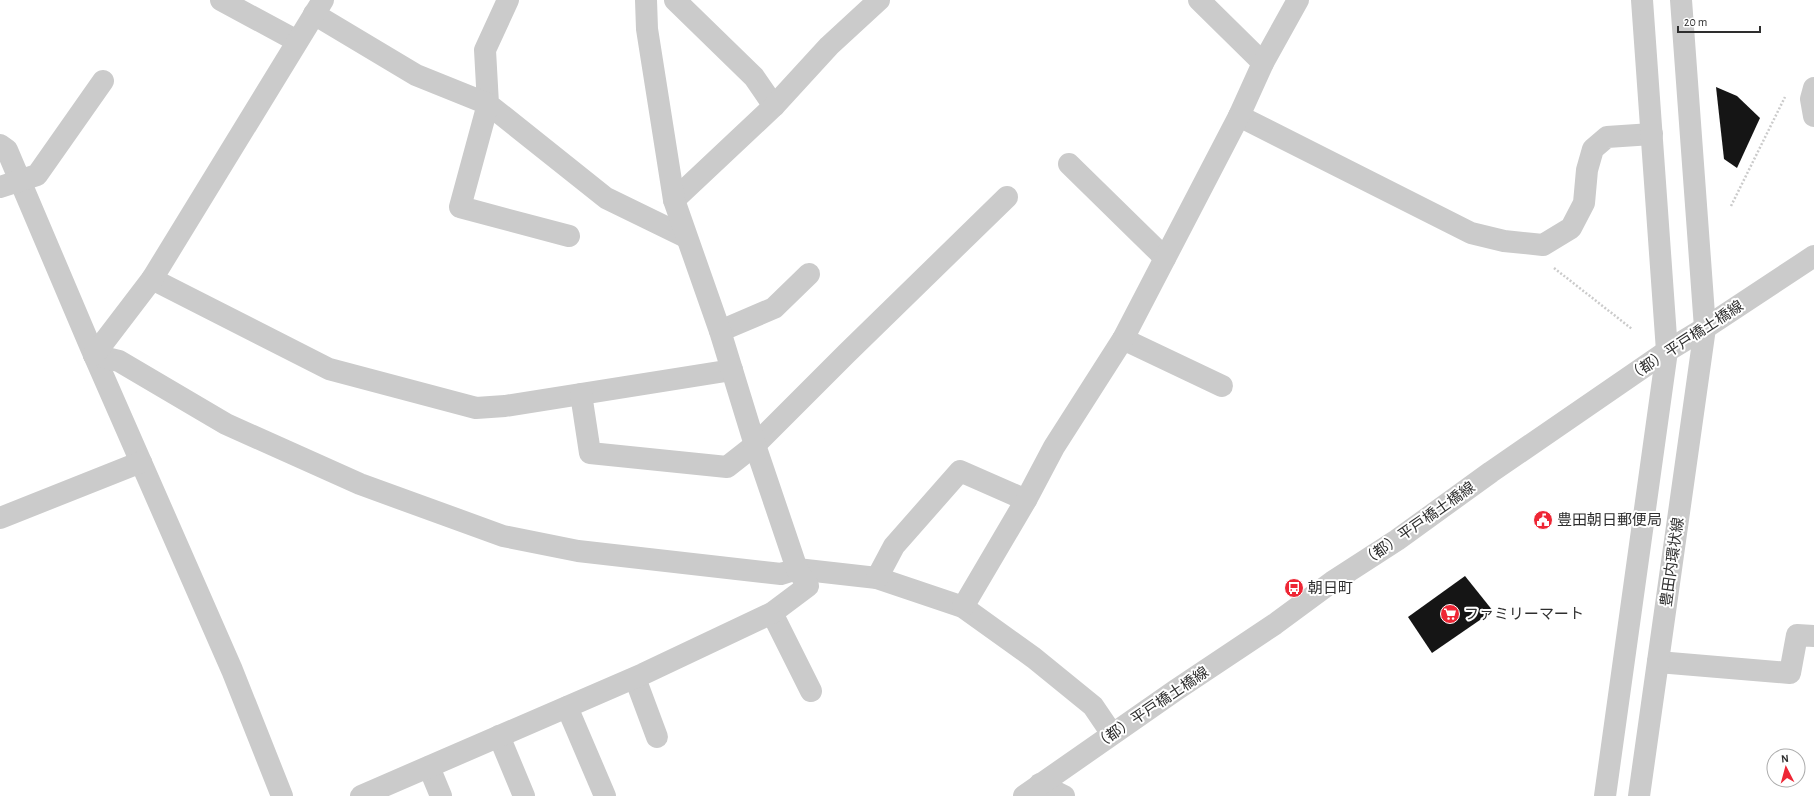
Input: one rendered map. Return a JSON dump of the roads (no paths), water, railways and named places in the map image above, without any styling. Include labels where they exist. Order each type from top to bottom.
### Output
[{"type":"street","points":[[221,0],[297,41]]},
{"type":"street","points":[[508,0],[485,50],[488,104],[460,207],[569,236]]},
{"type":"street","points":[[361,796],[635,678],[772,613],[808,586],[797,569],[755,445],[720,331],[674,200],[647,29],[646,0]]},
{"type":"street","points":[[675,0],[754,77],[774,106]]},
{"type":"street","points":[[674,200],[774,106],[829,46],[879,0]]},
{"type":"street","points":[[1199,0],[1263,64]]},
{"type":"street","points":[[963,607],[1026,500],[1054,447],[1123,339],[1239,116],[1263,64],[1298,0]]},
{"type":"street","points":[[1606,796],[1667,351],[1642,0]]},
{"type":"street","name":"豊田内環状線","points":[[1639,796],[1705,328],[1681,0]]},
{"type":"street","points":[[94,355],[152,279],[319,7],[416,75],[488,104],[606,198],[686,237]]},
{"type":"street","points":[[10,184],[37,175],[103,81]]},
{"type":"street","points":[[1814,88],[1811,99],[1814,116]]},
{"type":"street","points":[[1239,116],[1472,233],[1504,241],[1543,246],[1571,228],[1584,203],[1587,170],[1594,149],[1607,137],[1652,134]]},
{"type":"street","points":[[0,145],[8,150],[10,184],[48,242],[94,355],[232,670],[282,796]]},
{"type":"street","points":[[1069,164],[1164,258]]},
{"type":"street","points":[[581,394],[590,453],[727,467],[755,445],[847,352],[1007,198]]},
{"type":"street","name":"（都）平戸橋土橋線","points":[[1032,790],[1176,690],[1275,624],[1332,582],[1397,540],[1491,472],[1667,351],[1705,328],[1814,256]]},
{"type":"street","points":[[720,331],[774,308],[809,274]]},
{"type":"street","points":[[152,279],[329,369],[476,408],[505,406],[732,370]]},
{"type":"street","points":[[1123,339],[1222,386]]},
{"type":"street","points":[[94,355],[119,361],[226,424],[360,484],[503,536],[578,551],[781,574],[797,569],[877,578],[963,607],[1034,658],[1093,706],[1112,734]]},
{"type":"street","points":[[0,518],[141,462]]},
{"type":"street","points":[[877,578],[894,546],[960,471],[1026,500]]},
{"type":"street","points":[[772,613],[811,691]]},
{"type":"street","points":[[1658,662],[1790,673],[1796,635],[1814,636]]},
{"type":"street","points":[[635,678],[657,737]]},
{"type":"street","points":[[567,707],[605,796]]},
{"type":"street","points":[[499,736],[524,796]]},
{"type":"street","points":[[428,767],[441,796]]},
{"type":"street","points":[[1032,790],[1064,796]]},
{"type":"place","name":"豊田朝日郵便局","points":[[1543,520]]},
{"type":"place","name":"朝日町","points":[[1294,588]]},
{"type":"place","name":"ファミリーマート","points":[[1450,614]]}]
